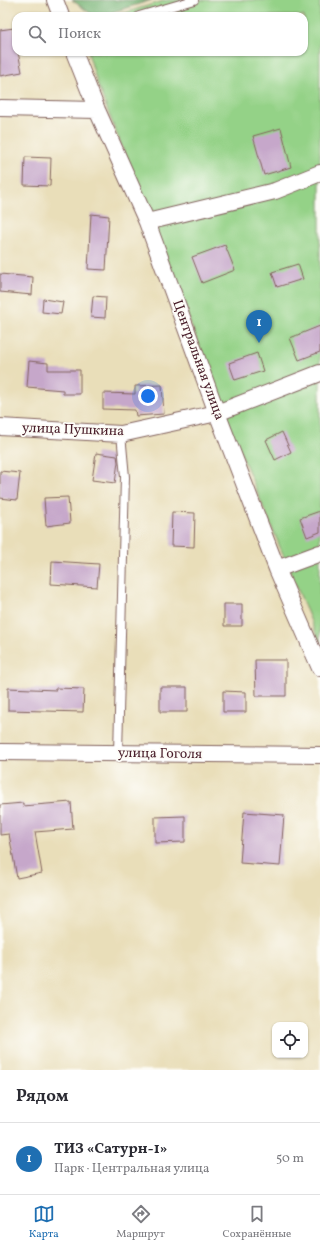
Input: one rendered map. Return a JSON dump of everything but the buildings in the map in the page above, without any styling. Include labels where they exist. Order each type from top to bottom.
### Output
[{"type":"street","points":[[55,0],[60,12]]},
{"type":"street","name":"Центральная улица","points":[[76,56],[97,110],[147,222],[217,413],[277,569],[320,668]]},
{"type":"street","points":[[0,108],[97,110]]},
{"type":"street","points":[[147,222],[275,191],[320,173]]},
{"type":"street","name":"улица Пушкина","points":[[0,427],[121,434],[217,413],[320,373]]},
{"type":"street","points":[[277,569],[320,553]]},
{"type":"street","name":"улица Гоголя","points":[[0,752],[320,756]]},
{"type":"lane","points":[[153,12],[194,0]]},
{"type":"lane","points":[[118,753],[125,477],[121,434]]},
{"type":"green space","points":[[72,0],[152,0],[113,12],[88,12]]},
{"type":"green space","points":[[167,0],[320,0],[320,643],[230,427],[98,86],[89,56],[308,56],[308,12],[127,12]]},
{"type":"place","name":"ТИЗ «Сатурн-1»","points":[[259,343]]}]
